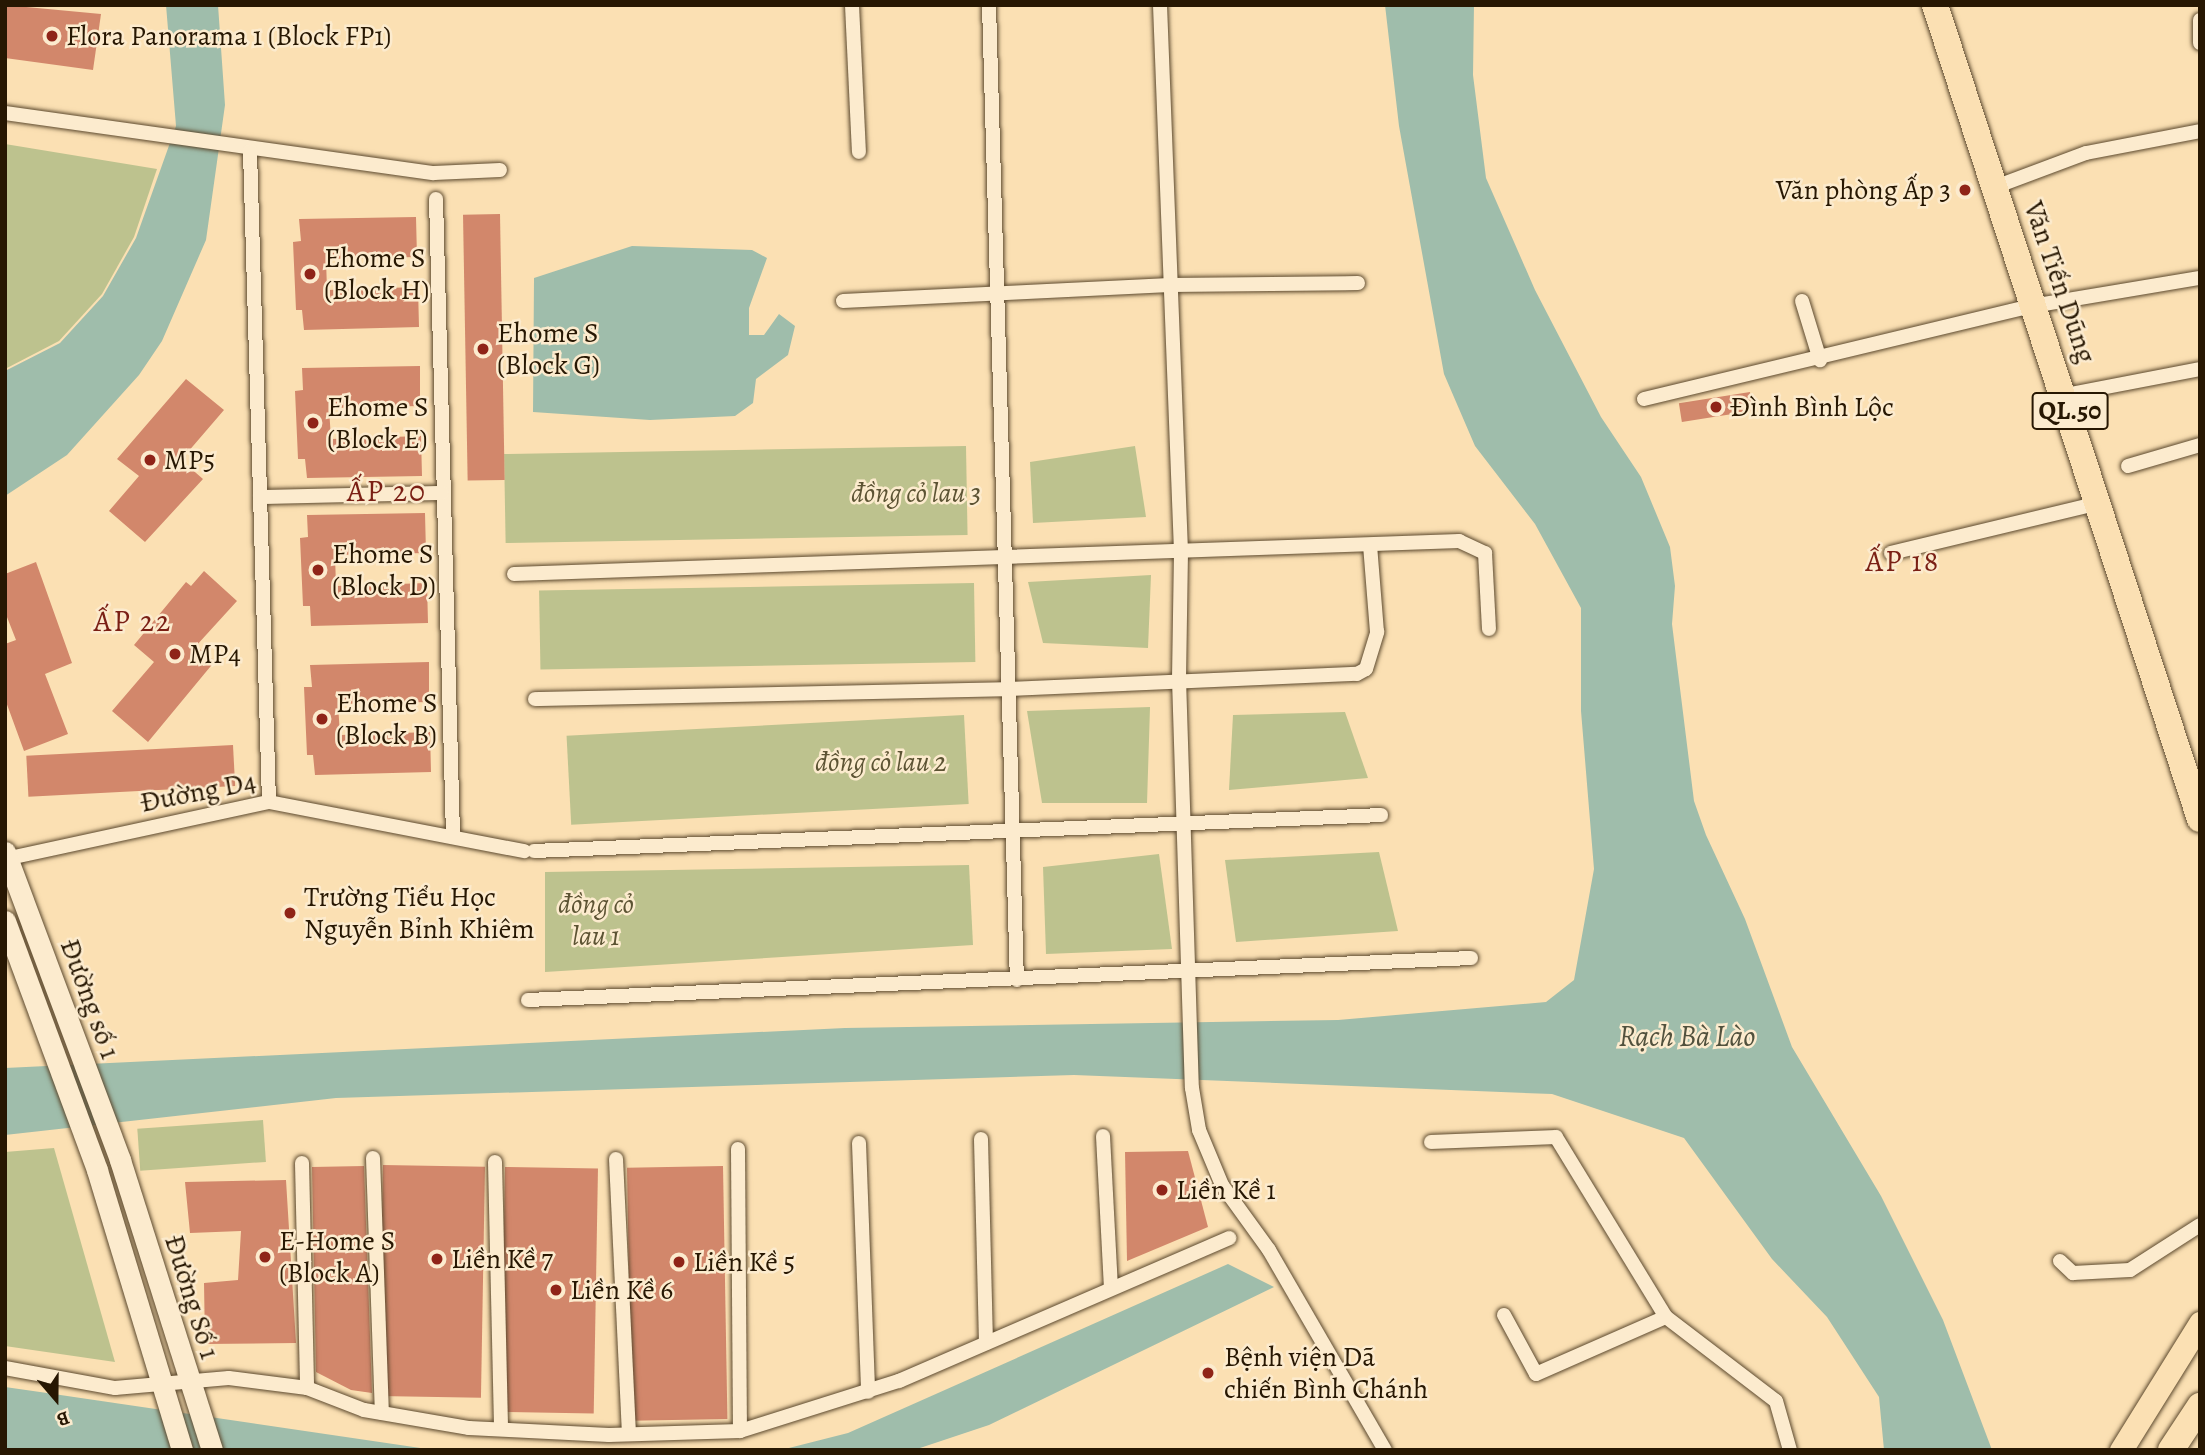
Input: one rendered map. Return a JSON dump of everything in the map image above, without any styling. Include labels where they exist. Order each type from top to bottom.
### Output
[{"type":"highway","name":"Văn Tiến Dũng","points":[[1935,5],[2032,306],[2065,396],[2200,819]]},
{"type":"highway","points":[[2171,1450],[2200,1406]]},
{"type":"main road","points":[[2121,1450],[2200,1323]]},
{"type":"street","points":[[852,5],[859,152]]},
{"type":"street","points":[[989,5],[1017,979]]},
{"type":"street","points":[[1160,5],[1181,552],[1179,679],[1191,971],[1192,1088],[1199,1130],[1222,1185],[1269,1250],[1385,1450]]},
{"type":"street","points":[[2200,20],[2200,43]]},
{"type":"street","points":[[5,113],[250,151],[434,173],[500,170]]},
{"type":"street","points":[[1995,187],[2086,153],[2200,131]]},
{"type":"street","points":[[250,151],[269,802]]},
{"type":"street","points":[[436,199],[453,837]]},
{"type":"street","points":[[1644,399],[1820,360],[2032,306],[2200,278]]},
{"type":"street","points":[[843,301],[1170,285],[1358,283]]},
{"type":"street","points":[[1802,301],[1820,360]]},
{"type":"street","points":[[2065,396],[2200,369]]},
{"type":"street","points":[[2128,466],[2200,445]]},
{"type":"street","points":[[260,497],[442,493]]},
{"type":"street","points":[[1891,553],[2099,503]]},
{"type":"street","points":[[514,574],[1459,541],[1485,553],[1489,629]]},
{"type":"street","points":[[536,699],[1009,689],[1179,679],[1357,674],[1366,669],[1377,632],[1370,545]]},
{"type":"street","name":"Đường D4","points":[[6,856],[269,802],[529,851],[1013,832],[1184,821],[1381,816]]},
{"type":"street","name":"Đường số 1","points":[[6,856],[120,1160]]},
{"type":"street","name":"Đường số 1","points":[[5,921],[97,1170]]},
{"type":"street","points":[[528,1000],[1471,958]]},
{"type":"street","points":[[1103,1136],[1111,1288]]},
{"type":"street","points":[[1431,1142],[1556,1137],[1666,1317],[1776,1401],[1790,1450]]},
{"type":"street","points":[[981,1139],[986,1343]]},
{"type":"street","points":[[859,1143],[868,1392]]},
{"type":"street","points":[[738,1149],[740,1431]]},
{"type":"street","points":[[373,1158],[382,1413]]},
{"type":"street","points":[[617,1159],[629,1434]]},
{"type":"street","name":"Đường Số 1","points":[[120,1160],[212,1450]]},
{"type":"street","points":[[495,1162],[501,1429]]},
{"type":"street","points":[[302,1164],[307,1388]]},
{"type":"street","name":"Đường Số 1","points":[[97,1170],[182,1450]]},
{"type":"street","points":[[2060,1261],[2073,1273],[2130,1270],[2200,1225]]},
{"type":"street","points":[[5,1368],[115,1388],[164,1391],[192,1388],[307,1388],[382,1413],[501,1429],[629,1434],[740,1431],[868,1392],[1229,1238]]},
{"type":"street","points":[[1504,1315],[1535,1374],[1666,1317]]},
{"type":"green space","points":[[5,144],[157,169],[134,237],[102,294],[59,341],[5,369]]},
{"type":"green space","name":"đồng cỏ lau 3","points":[[966,446],[968,535],[506,543],[504,454]]},
{"type":"green space","points":[[1135,446],[1146,517],[1033,523],[1030,462]]},
{"type":"green space","points":[[1151,575],[1148,648],[1043,643],[1028,582]]},
{"type":"green space","name":"đồng cỏ lau 3","points":[[974,583],[975,662],[540,670],[539,591]]},
{"type":"green space","points":[[1150,707],[1147,803],[1042,803],[1027,711]]},
{"type":"green space","points":[[1345,712],[1368,778],[1229,790],[1233,715]]},
{"type":"green space","name":"đồng cỏ lau 2","points":[[964,715],[969,804],[571,825],[567,736]]},
{"type":"green space","points":[[1379,852],[1398,931],[1236,942],[1225,860]]},
{"type":"green space","points":[[1159,854],[1172,949],[1046,954],[1043,867]]},
{"type":"green space","name":"đồng cỏ lau 1","points":[[969,865],[973,945],[545,972],[545,872]]},
{"type":"green space","points":[[263,1120],[266,1162],[140,1171],[137,1129]]},
{"type":"green space","points":[[54,1148],[115,1362],[5,1346],[5,1152]]},
{"type":"water","points":[[166,5],[218,5],[225,105],[206,240],[162,341],[139,375],[67,455],[5,496],[5,371],[60,343],[103,296],[136,238],[176,126]]},
{"type":"water","name":"Rạch Bà Lào","points":[[1385,5],[1474,5],[1473,75],[1486,178],[1535,290],[1601,417],[1641,477],[1670,547],[1675,586],[1672,624],[1694,801],[1706,835],[1745,919],[1792,1047],[1881,1196],[1943,1320],[1992,1450],[1884,1450],[1879,1397],[1827,1317],[1772,1259],[1684,1138],[1552,1094],[1074,1075],[336,1098],[5,1135],[5,1068],[845,1028],[1338,1020],[1546,1002],[1574,980],[1594,869],[1581,711],[1581,608],[1535,524],[1475,446],[1444,374],[1399,126]]},
{"type":"water","points":[[632,246],[752,250],[767,258],[749,308],[749,335],[764,335],[779,314],[795,326],[788,355],[756,379],[753,403],[735,416],[650,420],[533,412],[534,278]]},
{"type":"water","points":[[1228,1264],[1274,1287],[989,1425],[914,1450],[781,1450],[848,1433]]},
{"type":"water","points":[[5,1387],[40,1392],[434,1450],[5,1450]]},
{"type":"building","name":"Flora Panorama 1 (Block FP1)","points":[[5,5],[101,14],[93,70],[5,58]]},
{"type":"building","name":"Ehome S (Block G)","points":[[500,214],[505,480],[468,481],[463,215]]},
{"type":"building","name":"Ehome S (Block H)","points":[[416,217],[417,257],[326,259],[327,290],[418,287],[419,327],[304,330],[302,310],[296,310],[293,242],[301,241],[299,219]]},
{"type":"building","name":"Ehome S (Block E)","points":[[420,366],[420,406],[329,408],[331,439],[421,436],[422,476],[307,478],[305,459],[298,459],[295,391],[303,390],[302,368]]},
{"type":"building","name":"MP5","points":[[186,379],[224,410],[181,460],[203,479],[145,542],[109,511],[139,476],[117,459]]},
{"type":"building","name":"Đình Bình Lộc","points":[[1750,392],[1753,411],[1682,422],[1679,403]]},
{"type":"building","name":"Ehome S (Block D)","points":[[425,513],[426,553],[335,555],[336,586],[427,583],[428,623],[311,626],[310,606],[303,606],[300,538],[308,537],[307,515]]},
{"type":"building","points":[[36,562],[72,663],[45,674],[68,734],[24,751],[5,699],[5,644],[16,640],[5,612],[5,574]]},
{"type":"building","name":"MP4","points":[[204,571],[237,601],[196,646],[215,661],[148,742],[112,711],[154,662],[134,645],[186,582],[191,586]]},
{"type":"building","name":"Ehome S (Block B)","points":[[429,662],[429,702],[338,704],[340,735],[430,732],[431,772],[315,775],[313,755],[307,755],[304,687],[312,687],[310,665]]},
{"type":"building","points":[[233,745],[235,786],[28,797],[26,756]]},
{"type":"building","name":"Liền Kề 1","points":[[1188,1151],[1208,1227],[1127,1261],[1125,1152]]},
{"type":"building","name":"Liền Kề 7","points":[[383,1165],[485,1167],[481,1398],[379,1396]]},
{"type":"building","points":[[364,1166],[372,1393],[351,1390],[316,1372],[312,1167]]},
{"type":"building","name":"Liền Kề 5","points":[[723,1166],[727,1419],[631,1421],[627,1168]]},
{"type":"building","name":"Liền Kề 6","points":[[505,1167],[598,1169],[594,1414],[501,1412]]},
{"type":"building","name":"E-Home S (Block A)","points":[[286,1180],[296,1343],[205,1344],[204,1283],[238,1280],[241,1231],[190,1233],[185,1182]]},
{"type":"place","name":"Flora Panorama 1 (Block FP1)","points":[[52,36]]},
{"type":"place","name":"Văn phòng Ấp 3","points":[[1965,190]]},
{"type":"place","name":"Ehome S (Block H)","points":[[310,274]]},
{"type":"place","name":"Ehome S (Block G)","points":[[483,349]]},
{"type":"place","name":"Đình Bình Lộc","points":[[1716,407]]},
{"type":"place","name":"Ehome S (Block E)","points":[[313,423]]},
{"type":"place","name":"MP5","points":[[150,460]]},
{"type":"place","name":"Ehome S (Block D)","points":[[318,570]]},
{"type":"place","name":"MP4","points":[[175,654]]},
{"type":"place","name":"Ehome S (Block B)","points":[[322,719]]},
{"type":"place","name":"Trường Tiểu Học Nguyễn Bỉnh Khiêm","points":[[290,913]]},
{"type":"place","name":"Liền Kề 1","points":[[1162,1190]]},
{"type":"place","name":"E-Home S (Block A)","points":[[265,1257]]},
{"type":"place","name":"Liền Kề 7","points":[[437,1259]]},
{"type":"place","name":"Liền Kề 5","points":[[679,1262]]},
{"type":"place","name":"Liền Kề 6","points":[[556,1290]]},
{"type":"place","name":"Bệnh viện Dã chiến Bình Chánh","points":[[1208,1373]]},
{"type":"district","name":"ẤP 20","points":[[387,491]]},
{"type":"district","name":"ẤP 18","points":[[1903,561]]},
{"type":"district","name":"ẤP 22","points":[[133,621]]}]
